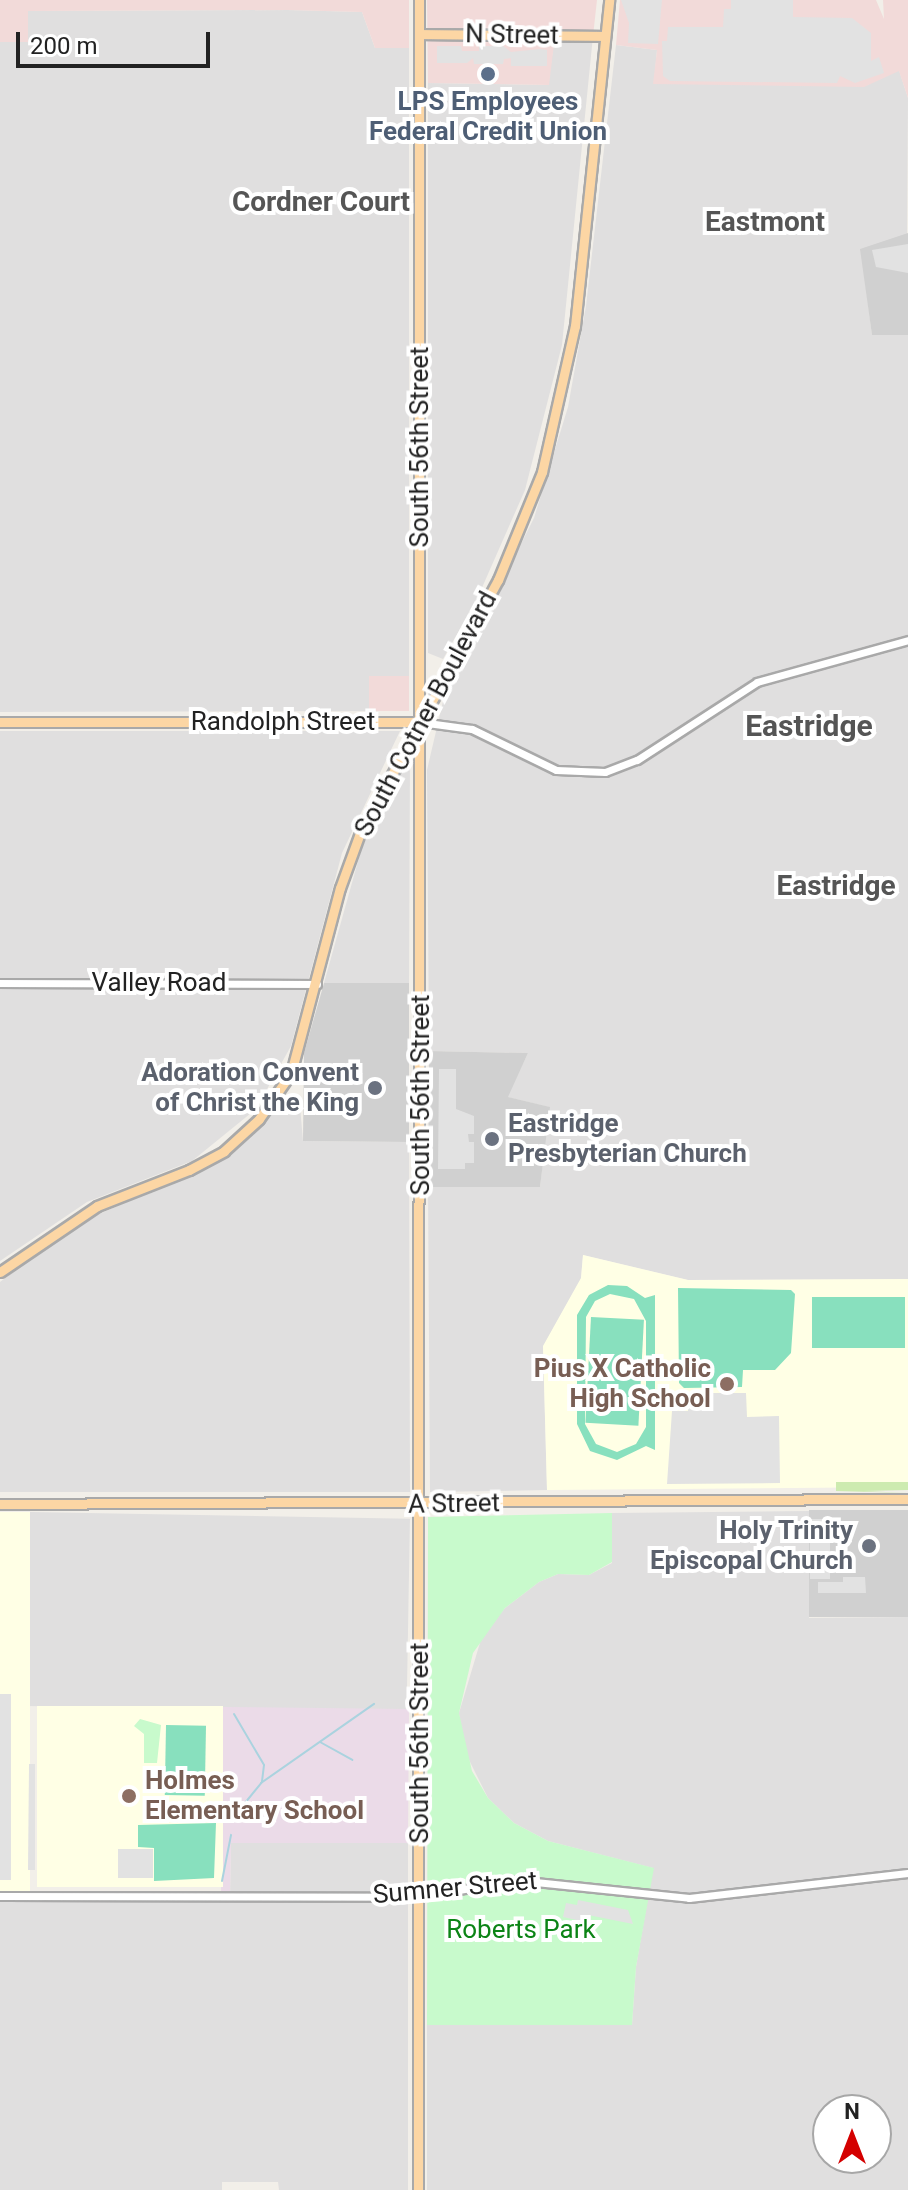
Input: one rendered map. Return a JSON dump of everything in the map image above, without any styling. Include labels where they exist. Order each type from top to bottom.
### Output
[{"type":"main road","name":"South 56th Street","points":[[418,2190],[419,0]]},
{"type":"main road","name":"South Cotner Boulevard","points":[[0,1272],[75,1217],[197,1167],[246,1133],[291,1073],[354,848],[521,528],[561,403],[575,326],[609,0]]},
{"type":"main road","name":"N Street","points":[[419,34],[605,36]]},
{"type":"main road","points":[[420,670],[430,677],[445,676]]},
{"type":"main road","name":"Randolph Street","points":[[0,722],[420,722]]},
{"type":"main road","name":"A Street","points":[[0,1504],[420,1505],[908,1499]]},
{"type":"street","name":"Randolph Street","points":[[420,722],[472,729],[556,770],[605,772],[637,760],[757,682],[908,640]]},
{"type":"street","name":"Valley Road","points":[[0,983],[317,984]]},
{"type":"street","name":"Sumner Street","points":[[0,1896],[419,1897],[516,1880],[669,1898],[707,1897],[908,1873]]},
{"type":"shaded area","points":[[0,0],[409,0],[409,48],[375,48],[362,12],[288,10],[28,11],[28,42],[0,42]]},
{"type":"shaded area","points":[[427,0],[597,0],[593,36],[555,36],[549,85],[428,83]]},
{"type":"shaded area","points":[[620,0],[876,0],[884,19],[883,0],[908,0],[908,98],[899,71],[864,87],[653,84],[657,50],[616,45]]},
{"type":"shaded area","points":[[621,0],[662,0],[658,44],[628,43],[629,23]]},
{"type":"shaded area","points":[[731,0],[793,0],[793,17],[852,18],[871,33],[871,61],[879,57],[884,73],[855,83],[840,76],[837,83],[670,81],[663,76],[662,41],[667,41],[668,27],[723,27],[724,9],[731,9]]},
{"type":"shaded area","points":[[28,11],[362,12],[375,48],[409,48],[409,676],[369,676],[369,711],[0,712],[0,42],[28,42]]},
{"type":"shaded area","points":[[555,35],[593,36],[562,345],[525,490],[477,599],[443,659],[428,653],[428,83],[548,85]]},
{"type":"shaded area","points":[[616,45],[657,50],[654,84],[899,70],[908,98],[907,238],[861,249],[872,335],[908,335],[908,1279],[688,1280],[583,1255],[581,1279],[543,1347],[547,1490],[430,1492],[428,1187],[540,1187],[549,1107],[507,1097],[528,1053],[429,1051],[427,770],[444,697],[534,518],[568,407],[586,306]]},
{"type":"shaded area","points":[[437,46],[461,46],[462,51],[479,51],[479,46],[503,46],[511,52],[547,50],[547,66],[511,66],[511,58],[504,59],[503,64],[474,64],[473,58],[467,63],[437,63]]},
{"type":"shaded area","points":[[908,233],[908,335],[872,335],[860,249]]},
{"type":"shaded area","points":[[908,244],[908,273],[876,267],[872,250]]},
{"type":"shaded area","points":[[369,676],[409,676],[409,711],[369,711]]},
{"type":"shaded area","points":[[0,731],[400,731],[342,853],[291,1046],[256,1109],[192,1161],[87,1202],[0,1261]]},
{"type":"shaded area","points":[[410,751],[409,983],[324,983],[362,847]]},
{"type":"shaded area","points":[[324,983],[409,983],[409,1142],[303,1141],[304,1053]]},
{"type":"shaded area","name":"Eastridge Presbyterian Church","points":[[429,1051],[528,1053],[508,1097],[550,1107],[540,1187],[428,1187]]},
{"type":"shaded area","points":[[439,1069],[456,1069],[456,1109],[474,1116],[474,1134],[468,1134],[469,1142],[474,1142],[474,1163],[465,1163],[465,1169],[438,1169]]},
{"type":"shaded area","points":[[283,1096],[300,1106],[303,1141],[409,1142],[410,1492],[0,1492],[0,1282],[78,1223],[216,1164],[260,1128]]},
{"type":"shaded area","name":"Pius X Catholic High School","points":[[583,1255],[688,1280],[908,1279],[908,1487],[547,1490],[543,1346],[581,1278]]},
{"type":"shaded area","points":[[688,1393],[746,1393],[747,1417],[779,1416],[780,1483],[667,1484],[672,1411],[688,1411]]},
{"type":"shaded area","points":[[809,1510],[908,1510],[908,1617],[809,1617]]},
{"type":"shaded area","points":[[809,1511],[809,1618],[908,1617],[908,2190],[427,2190],[427,2025],[632,2025],[636,1967],[653,1868],[548,1841],[514,1823],[488,1798],[465,1752],[459,1713],[482,1636],[505,1608],[539,1582],[558,1574],[589,1575],[612,1563],[612,1513]]},
{"type":"shaded area","points":[[0,1512],[30,1512],[30,1896],[0,1896]]},
{"type":"shaded area","points":[[30,1512],[410,1519],[407,1713],[27,1706]]},
{"type":"shaded area","points":[[810,1519],[830,1519],[830,1579],[810,1579]]},
{"type":"shaded area","points":[[843,1577],[865,1577],[866,1593],[818,1593],[818,1582],[843,1582]]},
{"type":"shaded area","points":[[0,1694],[11,1694],[11,1880],[0,1880]]},
{"type":"shaded area","name":"Holmes Elementary School","points":[[37,1706],[223,1706],[223,1887],[37,1887]]},
{"type":"shaded area","points":[[223,1707],[409,1709],[408,1843],[231,1843],[230,1896],[221,1896]]},
{"type":"shaded area","points":[[29,1764],[35,1764],[35,1870],[28,1870]]},
{"type":"shaded area","points":[[231,1843],[408,1843],[408,2190],[279,2190],[278,2182],[222,2182],[222,2190],[0,2190],[0,1896],[230,1896]]},
{"type":"shaded area","points":[[118,1849],[153,1849],[153,1878],[118,1878]]},
{"type":"shaded area","points":[[578,1900],[628,1910],[633,1924],[588,1915],[586,1922],[563,1917],[566,1903],[577,1905]]},
{"type":"green space","points":[[608,1285],[627,1286],[645,1298],[655,1295],[655,1450],[646,1446],[617,1460],[590,1451],[577,1424],[577,1315],[589,1295]],"holes":[[[610,1294],[634,1299],[646,1321],[646,1427],[636,1444],[617,1452],[596,1444],[585,1424],[586,1317],[595,1301]]]},
{"type":"green space","points":[[678,1288],[791,1290],[795,1294],[791,1353],[775,1370],[743,1370],[742,1387],[684,1388],[679,1383]]},
{"type":"green space","points":[[812,1297],[905,1297],[905,1348],[812,1348]]},
{"type":"green space","points":[[591,1317],[644,1320],[638,1426],[585,1423]]},
{"type":"green space","points":[[836,1482],[908,1482],[908,1490],[864,1491],[908,1493],[836,1491]]},
{"type":"green space","name":"Roberts Park","points":[[612,1513],[612,1562],[589,1575],[558,1574],[539,1582],[505,1608],[473,1653],[459,1713],[472,1771],[488,1798],[514,1823],[548,1841],[654,1868],[636,1967],[632,2025],[427,2025],[428,1517]]},
{"type":"green space","points":[[140,1719],[161,1725],[157,1763],[144,1763],[144,1734],[134,1726]]},
{"type":"green space","points":[[166,1725],[206,1726],[205,1796],[165,1795]]},
{"type":"green space","points":[[216,1823],[214,1878],[154,1881],[154,1848],[138,1847],[138,1825]]},
{"type":"waterway","points":[[245,1803],[261,1783],[374,1704]]},
{"type":"waterway","points":[[234,1714],[264,1765],[262,1782]]},
{"type":"waterway","points":[[320,1742],[352,1760]]},
{"type":"waterway","points":[[222,1881],[231,1835]]},
{"type":"place","name":"LPS Employees Federal Credit Union","points":[[488,74]]},
{"type":"place","name":"Adoration Convent of Christ the King","points":[[375,1088]]},
{"type":"place","name":"Eastridge Presbyterian Church","points":[[492,1139]]},
{"type":"place","name":"Pius X Catholic High School","points":[[727,1384]]},
{"type":"place","name":"Holy Trinity Episcopal Church","points":[[869,1546]]},
{"type":"place","name":"Holmes Elementary School","points":[[129,1796]]},
{"type":"district","name":"Cordner Court","points":[[321,202]]},
{"type":"district","name":"Eastmont","points":[[765,222]]},
{"type":"district","name":"Eastridge","points":[[809,726]]},
{"type":"district","name":"Eastridge","points":[[836,886]]}]
